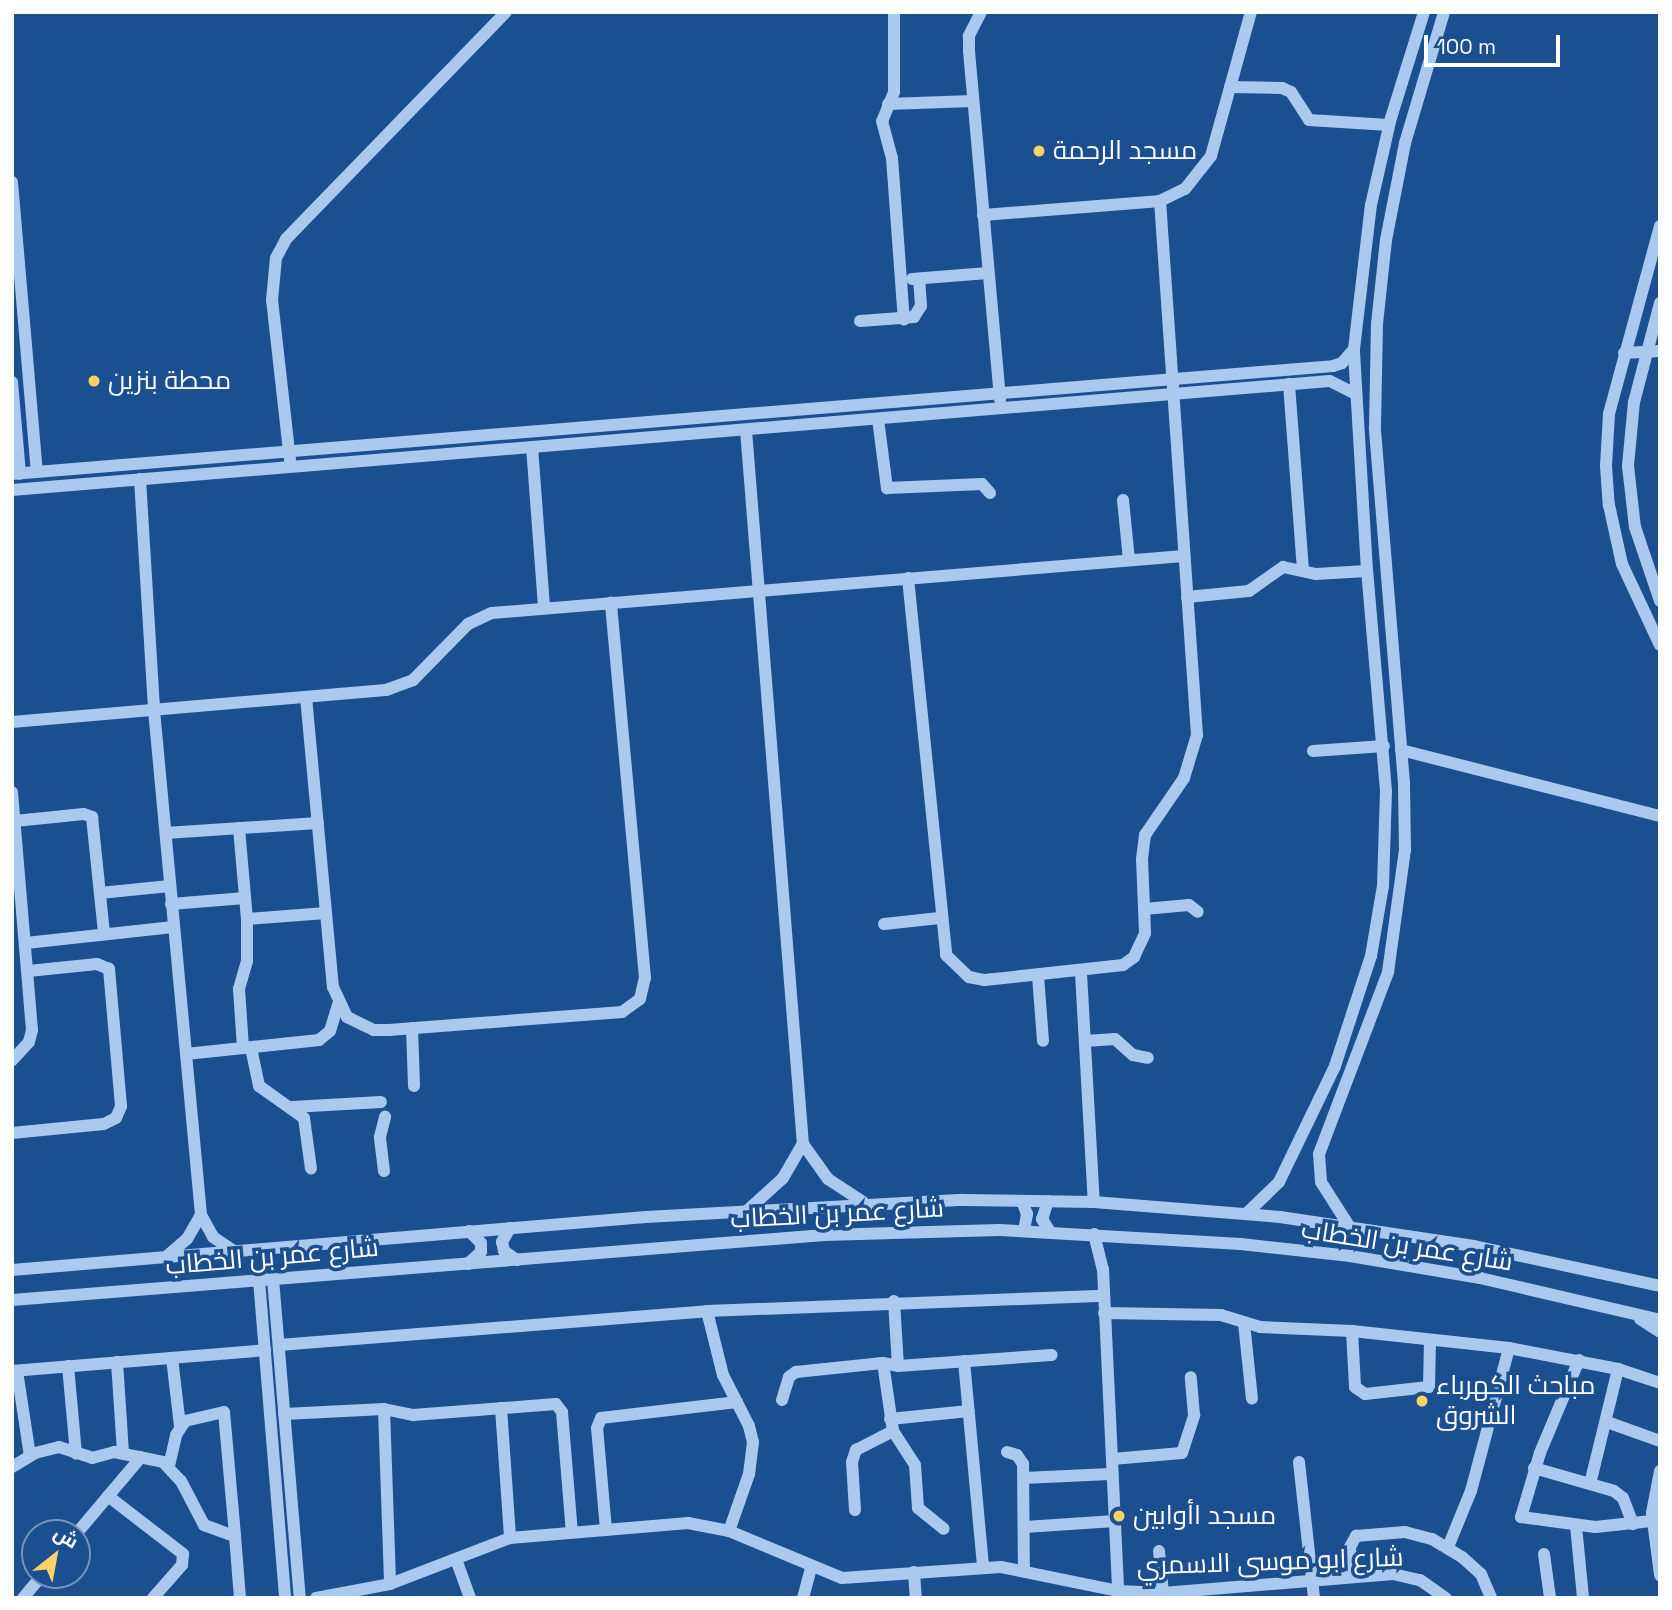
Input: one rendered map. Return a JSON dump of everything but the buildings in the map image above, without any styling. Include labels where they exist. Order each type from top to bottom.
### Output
[{"type":"street","points":[[290,467],[272,300],[276,258],[286,239],[506,12]]},
{"type":"street","points":[[894,12],[895,86],[882,121],[892,158],[904,320]]},
{"type":"street","points":[[981,12],[970,36],[973,101],[1000,409]]},
{"type":"street","points":[[983,215],[1160,201],[1185,189],[1204,168],[1251,12]]},
{"type":"street","points":[[1246,1213],[1279,1182],[1335,1066],[1370,956],[1383,886],[1384,746],[1363,520],[1354,393],[1354,349],[1371,205],[1389,125],[1424,12]]},
{"type":"street","points":[[1349,1226],[1321,1182],[1319,1154],[1388,972],[1401,888],[1406,816],[1374,381],[1391,209],[1413,111],[1444,12]]},
{"type":"street","points":[[1230,87],[1282,88],[1291,92],[1309,120],[1389,125]]},
{"type":"street","points":[[888,104],[973,101]]},
{"type":"street","points":[[12,182],[14,233],[37,472]]},
{"type":"street","points":[[908,578],[940,918],[946,955],[969,977],[985,980],[1110,970],[1134,957],[1145,933],[1145,835],[1184,778],[1197,735],[1171,394],[1160,201]]},
{"type":"street","points":[[1371,205],[1382,212],[1391,209]]},
{"type":"street","points":[[1660,226],[1609,414],[1609,505],[1622,564],[1660,645]]},
{"type":"street","points":[[1366,236],[1380,231],[1387,240]]},
{"type":"street","points":[[901,280],[988,273]]},
{"type":"street","points":[[860,321],[904,320],[919,310],[919,279]]},
{"type":"street","points":[[1660,303],[1653,352],[1634,402],[1628,466],[1634,527],[1660,601]]},
{"type":"street","points":[[1628,338],[1655,336]]},
{"type":"street","points":[[12,382],[16,474],[1333,366],[1342,363],[1354,349]]},
{"type":"street","points":[[1624,353],[1653,352]]},
{"type":"street","points":[[12,490],[1330,381],[1354,393]]},
{"type":"street","points":[[1289,384],[1303,569]]},
{"type":"street","points":[[878,419],[887,488],[982,484],[990,493]]},
{"type":"street","points":[[746,430],[803,1144],[828,1179],[864,1202]]},
{"type":"street","points":[[532,447],[544,608]]},
{"type":"street","points":[[140,479],[154,710],[201,1215],[213,1237],[233,1251]]},
{"type":"street","points":[[1123,500],[1129,561]]},
{"type":"street","points":[[1363,520],[1382,518]]},
{"type":"street","points":[[12,722],[400,687],[424,671],[458,633],[479,617],[544,608],[1184,556]]},
{"type":"street","points":[[1187,597],[1249,591],[1283,566],[1316,574],[1367,571]]},
{"type":"street","points":[[338,1004],[360,1025],[374,1030],[622,1012],[640,999],[645,978],[611,603]]},
{"type":"street","points":[[186,1054],[319,1040],[330,1031],[338,1004],[326,913],[306,697]]},
{"type":"street","points":[[1313,751],[1384,746]]},
{"type":"street","points":[[1401,750],[1660,816]]},
{"type":"street","points":[[12,796],[32,1030],[29,1042],[12,1060]]},
{"type":"street","points":[[15,821],[89,814],[104,934]]},
{"type":"street","points":[[166,833],[318,823]]},
{"type":"street","points":[[239,828],[247,919],[247,961],[239,989],[247,1048],[259,1086],[292,1107],[307,1125],[311,1169]]},
{"type":"street","points":[[100,893],[170,886]]},
{"type":"street","points":[[1383,886],[1401,888]]},
{"type":"street","points":[[171,904],[245,898]]},
{"type":"street","points":[[1144,909],[1189,905],[1198,912]]},
{"type":"street","points":[[247,919],[326,913]]},
{"type":"street","points":[[884,923],[940,918]]},
{"type":"street","points":[[26,943],[173,927]]},
{"type":"street","points":[[12,1133],[104,1124],[116,1118],[121,1106],[109,969],[97,964],[28,971]]},
{"type":"street","points":[[1081,973],[1094,1202]]},
{"type":"street","points":[[1038,976],[1043,1041]]},
{"type":"street","points":[[412,1028],[414,1086]]},
{"type":"street","points":[[1085,1041],[1115,1039],[1133,1055],[1148,1058]]},
{"type":"street","points":[[292,1107],[381,1102]]},
{"type":"street","points":[[384,1171],[380,1137],[385,1117]]},
{"type":"street","points":[[747,1211],[783,1178],[803,1144]]},
{"type":"street","points":[[1022,1201],[1027,1214],[1024,1231]]},
{"type":"street","points":[[1048,1201],[1042,1219],[1050,1232]]},
{"type":"street","name":"شارع عمر بن الخطاب","points":[[12,1270],[469,1231],[864,1202],[1048,1201],[1246,1213],[1349,1226],[1524,1255],[1660,1286]]},
{"type":"street","points":[[166,1258],[187,1239],[201,1215]]},
{"type":"street","points":[[510,1228],[502,1242],[504,1251],[518,1260]]},
{"type":"street","points":[[468,1264],[476,1260],[481,1243],[469,1231]]},
{"type":"street","name":"شارع عمر بن الخطاب","points":[[12,1300],[824,1235],[1024,1231],[1094,1234],[1350,1256],[1491,1281],[1660,1320]]},
{"type":"street","points":[[1094,1234],[1104,1296],[1112,1459],[1110,1474],[1118,1591]]},
{"type":"street","points":[[273,1279],[300,1598]]},
{"type":"street","points":[[259,1280],[285,1598]]},
{"type":"street","points":[[279,1345],[706,1311],[894,1301],[1104,1296]]},
{"type":"street","points":[[894,1301],[898,1366]]},
{"type":"street","points":[[706,1311],[723,1375],[749,1426],[752,1458],[729,1531]]},
{"type":"street","points":[[1104,1312],[1220,1315],[1244,1323],[1352,1331],[1509,1348],[1618,1369],[1660,1384]]},
{"type":"street","points":[[1631,1313],[1660,1332]]},
{"type":"street","points":[[1244,1323],[1252,1399]]},
{"type":"street","points":[[1352,1331],[1355,1387],[1365,1394],[1429,1387],[1430,1340]]},
{"type":"street","points":[[1448,1547],[1471,1491],[1509,1348]]},
{"type":"street","points":[[30,1455],[15,1371],[265,1350]]},
{"type":"street","points":[[782,1401],[789,1377],[796,1372],[883,1363],[898,1366],[1052,1355]]},
{"type":"street","points":[[169,1466],[180,1426],[172,1358]]},
{"type":"street","points":[[1579,1360],[1534,1468],[1521,1517],[1576,1526],[1652,1521]]},
{"type":"street","points":[[964,1361],[983,1566]]},
{"type":"street","points":[[117,1362],[123,1453]]},
{"type":"street","points":[[883,1363],[892,1425],[913,1458],[921,1513],[944,1530]]},
{"type":"street","points":[[68,1366],[76,1454]]},
{"type":"street","points":[[1590,1484],[1618,1369]]},
{"type":"street","points":[[1112,1459],[1182,1453],[1193,1422],[1191,1377]]},
{"type":"street","points":[[606,1530],[597,1428],[601,1418],[737,1402]]},
{"type":"street","points":[[285,1414],[384,1409],[413,1415],[553,1404],[561,1409],[572,1533]]},
{"type":"street","points":[[501,1408],[510,1538]]},
{"type":"street","points":[[384,1409],[390,1584]]},
{"type":"street","points":[[855,1510],[852,1462],[856,1451],[892,1425],[969,1411]]},
{"type":"street","points":[[180,1426],[190,1418],[224,1412],[240,1598]]},
{"type":"street","points":[[1607,1422],[1660,1441]]},
{"type":"street","points":[[12,1467],[30,1455],[59,1447],[92,1458],[123,1453],[141,1457],[169,1466],[204,1525],[235,1536]]},
{"type":"street","points":[[1007,1452],[1021,1459],[1024,1478],[1024,1569]]},
{"type":"street","points":[[88,1519],[141,1457]]},
{"type":"street","points":[[1299,1462],[1314,1598]]},
{"type":"street","points":[[1534,1468],[1619,1494],[1633,1524]]},
{"type":"street","points":[[1660,1471],[1652,1521],[1660,1575]]},
{"type":"street","points":[[1024,1478],[1110,1474]]},
{"type":"street","points":[[107,1496],[183,1554],[182,1565],[153,1598]]},
{"type":"street","points":[[1025,1527],[1115,1521]]},
{"type":"street","name":"شارع ابو موسى الاسمري","points":[[316,1598],[349,1595],[390,1584],[457,1562],[510,1538],[688,1523],[729,1531],[811,1568],[842,1578],[983,1566],[1024,1569],[1091,1592],[1197,1595],[1351,1576],[1407,1576],[1446,1598]]},
{"type":"street","points":[[1576,1526],[1583,1598]]},
{"type":"street","points":[[1351,1576],[1350,1547],[1356,1536],[1405,1532],[1448,1547],[1480,1574],[1491,1598]]},
{"type":"street","points":[[1159,1551],[1163,1593]]},
{"type":"street","points":[[1544,1554],[1550,1598]]},
{"type":"street","points":[[457,1562],[470,1598]]},
{"type":"street","points":[[803,1598],[811,1568]]},
{"type":"street","points":[[914,1572],[916,1598]]},
{"type":"street","points":[[12,1594],[17,1598]]},
{"type":"place","name":"مسجد الرحمة","points":[[1039,151]]},
{"type":"place","name":"محطة بنزين","points":[[94,381]]},
{"type":"place","name":"مباحث الكهرباء الشروق","points":[[1422,1401]]},
{"type":"place","name":"مسجد اأوابين","points":[[1119,1516]]}]
